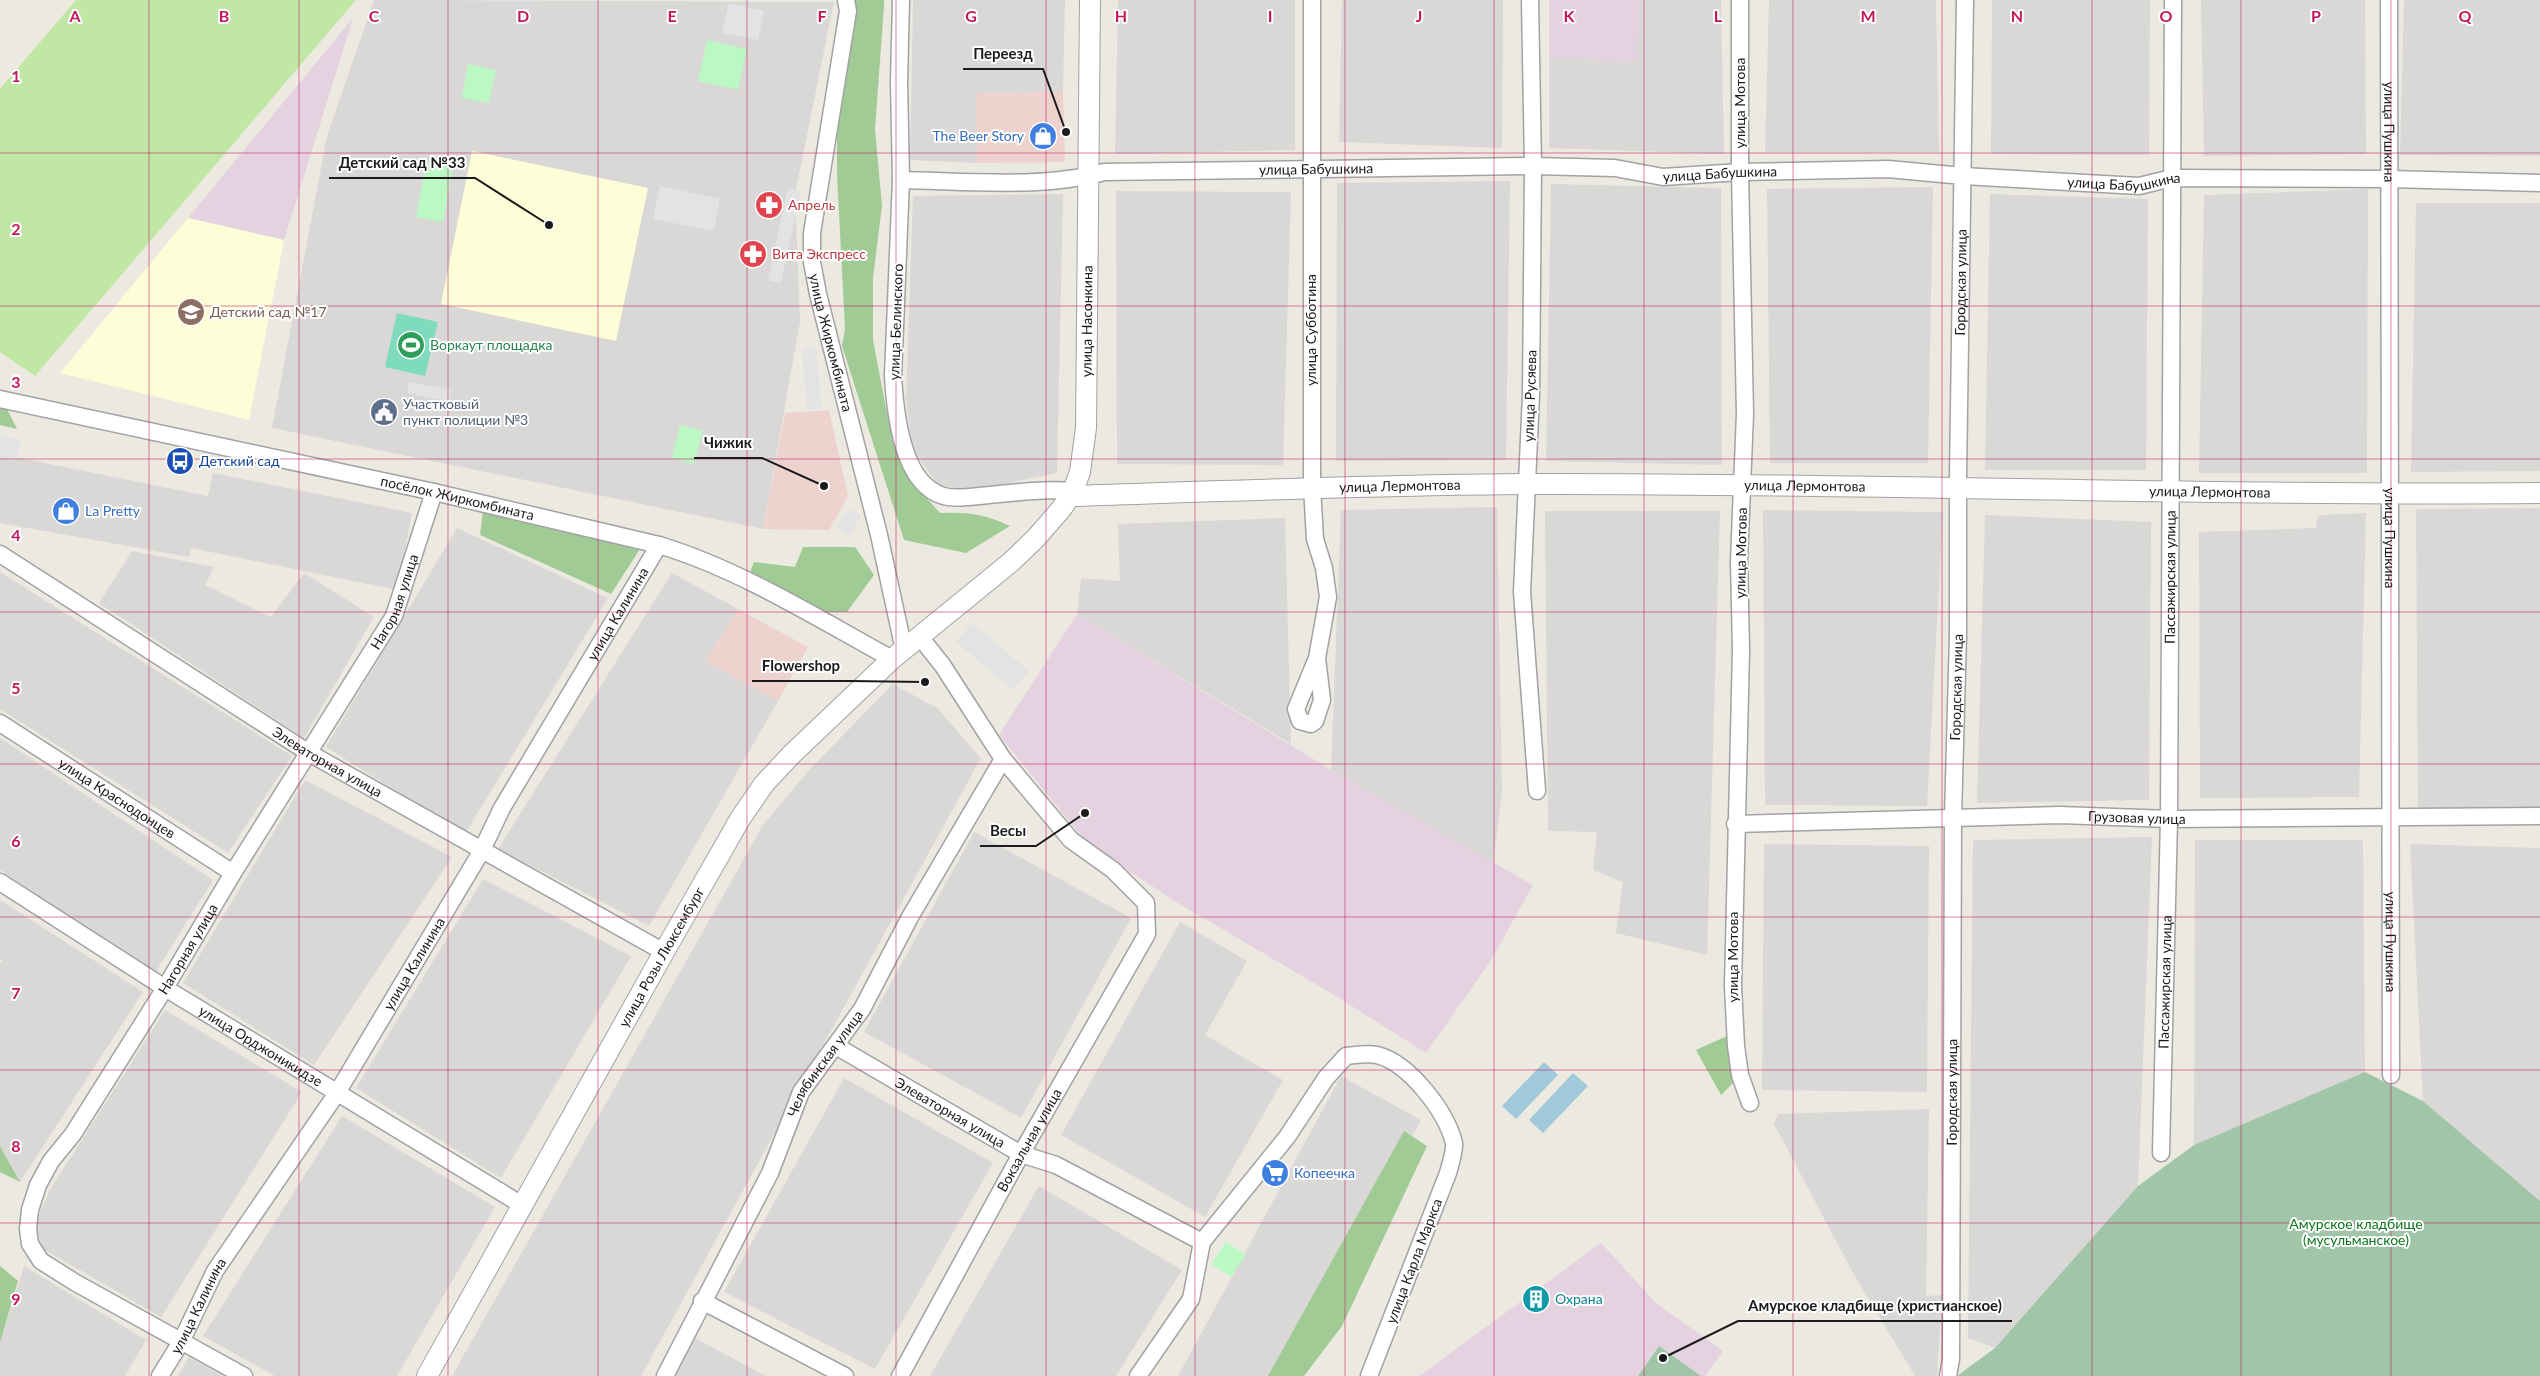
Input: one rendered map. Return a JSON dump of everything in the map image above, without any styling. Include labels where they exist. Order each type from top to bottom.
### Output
[{"type":"street","name":"улица Жиркомбината","points":[[846,0],[848,11],[812,233],[812,262],[818,294],[879,535],[898,655]]},
{"type":"street","name":"улица Белинского","points":[[901,0],[899,82],[901,180],[893,376],[899,430],[914,470],[927,486],[946,497],[966,497],[1047,489],[1072,494]]},
{"type":"street","name":"улица Насонкина","points":[[970,596],[1036,538],[1072,494],[1080,472],[1086,428],[1090,0]]},
{"type":"street","name":"улица Субботина","points":[[1312,0],[1312,487],[1315,539],[1324,568],[1328,597],[1317,658]]},
{"type":"street","name":"улица Русяева","points":[[1530,0],[1533,166],[1531,395],[1522,592],[1537,790]]},
{"type":"street","name":"улица Мотова","points":[[1740,0],[1740,172],[1745,414],[1739,561],[1741,650],[1735,824],[1733,977],[1734,1020],[1740,1075],[1750,1103]]},
{"type":"street","name":"Городская улица","points":[[1948,1376],[1951,1359],[1954,1083],[1953,817],[1958,634],[1958,490],[1965,0]]},
{"type":"street","name":"Пассажирская улица","points":[[2161,1153],[2169,819],[2172,490],[2172,0]]},
{"type":"street","name":"улица Пушкина","points":[[2389,0],[2392,1076]]},
{"type":"street","name":"улица Бабушкина","points":[[901,180],[1040,181],[1088,176],[1104,172],[1533,166],[1615,168],[1663,177],[1740,172],[1888,169],[1963,176],[2140,186],[2172,178],[2390,179],[2540,183]]},
{"type":"street","name":"посёлок Жиркомбината","points":[[0,399],[434,492],[659,545],[686,553],[732,573],[898,655]]},
{"type":"street","name":"улица Лермонтова","points":[[1072,494],[1312,487],[1527,484],[2390,494],[2540,493]]},
{"type":"street","name":"Нагорная улица","points":[[244,1376],[41,1261],[30,1244],[28,1229],[30,1210],[38,1185],[51,1161],[73,1134],[165,988],[233,873],[394,616],[434,492]]},
{"type":"street","name":"улица Калинина","points":[[160,1376],[181,1342],[215,1272],[336,1093],[481,852],[502,808],[659,545]]},
{"type":"street","name":"Элеваторная улица","points":[[0,554],[309,753],[481,852],[664,952]]},
{"type":"street","name":"улица Розы Люксембург","points":[[427,1376],[740,818],[764,784],[791,755],[898,655],[970,596]]},
{"type":"street","points":[[920,637],[942,666],[1003,759]]},
{"type":"street","name":"улица Краснодонцев","points":[[0,723],[233,873]]},
{"type":"street","name":"Вокзальная улица","points":[[900,1376],[1021,1154],[1147,934],[1146,904],[1113,870],[1076,845],[1003,759]]},
{"type":"street","name":"Челябинская улица","points":[[665,1376],[702,1301],[770,1173],[801,1092],[862,1008],[915,909],[1003,759]]},
{"type":"street","name":"Грузовая улица","points":[[1735,824],[2060,815],[2169,819],[2540,816]]},
{"type":"street","name":"улица Орджоникидзе","points":[[0,882],[165,988],[522,1205]]},
{"type":"street","name":"Элеваторная улица","points":[[836,1046],[1021,1154],[1056,1165],[1202,1242]]},
{"type":"street","name":"улица Карла Маркса","points":[[1202,1242],[1287,1137],[1326,1078],[1346,1056],[1377,1055],[1398,1066],[1416,1079],[1436,1105],[1454,1144],[1448,1173],[1369,1376]]},
{"type":"street","points":[[1138,1376],[1191,1299],[1202,1242]]},
{"type":"street","points":[[702,1301],[845,1376]]},
{"type":"shaded area","points":[[374,0],[834,2],[795,194],[800,322],[763,529],[272,428],[327,136]]},
{"type":"shaded area","points":[[853,0],[884,0],[875,129],[882,206],[873,278],[873,340],[888,419],[914,484],[940,513],[976,515],[1010,526],[966,553],[904,540],[842,346],[845,329],[837,174],[837,101]]},
{"type":"shaded area","points":[[913,0],[1065,0],[1063,92],[977,94],[977,163],[910,160]]},
{"type":"shaded area","points":[[1118,0],[1295,0],[1295,150],[1115,154]]},
{"type":"shaded area","points":[[1342,0],[1503,0],[1502,148],[1339,142]]},
{"type":"shaded area","points":[[1549,0],[1639,0],[1638,61],[1549,58]]},
{"type":"shaded area","points":[[1639,0],[1721,0],[1724,154],[1549,148],[1549,58],[1637,61]]},
{"type":"shaded area","points":[[1769,0],[1936,0],[1939,152],[1765,152]]},
{"type":"shaded area","points":[[1992,0],[2150,0],[2149,155],[1991,154]]},
{"type":"shaded area","points":[[2201,0],[2365,0],[2366,154],[2204,156]]},
{"type":"shaded area","points":[[2404,0],[2540,0],[2540,156],[2400,155]]},
{"type":"shaded area","points":[[729,3],[764,11],[758,40],[722,33]]},
{"type":"shaded area","points":[[353,18],[284,240],[188,218]]},
{"type":"shaded area","points":[[1063,92],[1065,162],[977,163],[976,94]]},
{"type":"shaded area","points":[[472,151],[648,188],[616,341],[441,304]]},
{"type":"shaded area","points":[[1510,181],[1506,460],[1336,461],[1337,183]]},
{"type":"shaded area","points":[[1551,184],[1721,188],[1722,465],[1546,461]]},
{"type":"shaded area","points":[[660,186],[720,199],[714,231],[653,219]]},
{"type":"shaded area","points":[[1933,187],[1928,463],[1770,463],[1767,189]]},
{"type":"shaded area","points":[[788,188],[801,191],[781,283],[768,280]]},
{"type":"shaded area","points":[[2368,189],[2367,473],[2199,473],[2204,195]]},
{"type":"shaded area","points":[[1116,191],[1291,192],[1283,465],[1117,464]]},
{"type":"shaded area","points":[[1063,194],[1057,473],[971,491],[937,484],[912,448],[906,399],[913,196]]},
{"type":"shaded area","points":[[1990,194],[2148,199],[2146,470],[1985,470]]},
{"type":"shaded area","points":[[2416,203],[2540,203],[2540,471],[2411,472]]},
{"type":"shaded area","name":"Детский сад №17","points":[[188,218],[284,240],[249,420],[60,373]]},
{"type":"shaded area","points":[[816,347],[822,409],[807,410],[802,349]]},
{"type":"shaded area","points":[[409,382],[451,390],[449,401],[407,393]]},
{"type":"shaded area","points":[[0,408],[7,409],[17,429],[0,425]]},
{"type":"shaded area","points":[[829,410],[848,496],[829,530],[763,529],[785,413]]},
{"type":"shaded area","points":[[0,435],[21,440],[16,461],[0,457]]},
{"type":"shaded area","points":[[0,454],[208,496],[213,473],[412,513],[397,590],[191,548],[189,557],[0,523]]},
{"type":"shaded area","points":[[1497,507],[1502,794],[1493,863],[1331,770],[1341,510]]},
{"type":"shaded area","points":[[2540,508],[2540,808],[2418,809],[2416,509]]},
{"type":"shaded area","points":[[848,509],[861,516],[849,535],[837,527]]},
{"type":"shaded area","points":[[483,510],[640,549],[611,594],[480,535]]},
{"type":"shaded area","points":[[1763,510],[1943,512],[1927,806],[1765,805]]},
{"type":"shaded area","points":[[1545,511],[1720,511],[1707,955],[1616,933],[1623,882],[1593,870],[1597,832],[1548,831]]},
{"type":"shaded area","points":[[2366,513],[2359,797],[2200,798],[2199,532],[2316,528],[2318,515]]},
{"type":"shaded area","points":[[1985,515],[2151,522],[2149,800],[1977,803]]},
{"type":"shaded area","points":[[1285,518],[1291,744],[1077,614],[1081,578],[1120,581],[1118,524]]},
{"type":"shaded area","points":[[457,528],[608,598],[465,834],[326,747]]},
{"type":"shaded area","points":[[803,547],[855,547],[874,575],[847,612],[827,612],[750,572],[754,562],[795,567]]},
{"type":"shaded area","points":[[132,551],[214,567],[205,585],[271,617],[304,573],[374,617],[304,738],[99,603]]},
{"type":"shaded area","points":[[0,572],[292,756],[228,853],[0,709]]},
{"type":"shaded area","points":[[672,573],[738,609],[706,661],[778,701],[649,926],[498,849]]},
{"type":"shaded area","points":[[738,609],[808,647],[778,701],[706,661]]},
{"type":"shaded area","points":[[1077,614],[1331,770],[1533,885],[1490,962],[1426,1053],[1331,993],[1176,902],[1087,843],[999,735]]},
{"type":"shaded area","points":[[972,623],[1029,671],[1013,690],[956,642]]},
{"type":"shaded area","points":[[893,684],[937,708],[981,758],[641,1376],[452,1376],[763,825],[811,768]]},
{"type":"shaded area","points":[[0,738],[213,880],[155,973],[0,870]]},
{"type":"shaded area","points":[[305,780],[452,857],[314,1065],[183,983]]},
{"type":"shaded area","points":[[974,832],[1131,918],[1021,1118],[864,1032]]},
{"type":"shaded area","points":[[2152,837],[2138,1186],[1995,1348],[1968,1338],[1973,840]]},
{"type":"shaded area","points":[[2195,840],[2363,840],[2365,1072],[2194,1145]]},
{"type":"shaded area","points":[[1764,844],[1929,846],[1927,1092],[1762,1090]]},
{"type":"shaded area","points":[[2410,844],[2540,848],[2540,1201],[2423,1101]]},
{"type":"shaded area","points":[[483,879],[631,956],[501,1178],[356,1088]]},
{"type":"shaded area","points":[[0,900],[143,992],[20,1182],[0,1146],[0,963],[3,962],[0,958]]},
{"type":"shaded area","points":[[1180,922],[1247,961],[1205,1035],[1283,1080],[1205,1217],[1061,1135]]},
{"type":"shaded area","points":[[165,1010],[302,1092],[161,1317],[38,1246],[35,1224],[51,1188]]},
{"type":"shaded area","points":[[1727,1036],[1735,1081],[1721,1095],[1696,1050]]},
{"type":"shaded area","points":[[1341,1076],[1421,1120],[1282,1376],[1178,1376]]},
{"type":"shaded area","points":[[844,1078],[993,1163],[875,1369],[724,1292]]},
{"type":"shaded area","points":[[1929,1109],[1926,1296],[1942,1295],[1937,1376],[1915,1376],[1853,1273],[1774,1124],[1778,1114]]},
{"type":"shaded area","points":[[342,1116],[495,1207],[397,1376],[275,1376],[203,1336]]},
{"type":"shaded area","points":[[1404,1131],[1427,1146],[1342,1326],[1304,1376],[1268,1376]]},
{"type":"shaded area","points":[[0,1146],[20,1182],[0,1172]]},
{"type":"shaded area","points":[[1039,1186],[1182,1270],[1116,1376],[930,1376]]},
{"type":"shaded area","points":[[1601,1243],[1656,1303],[1723,1351],[1705,1376],[1701,1376],[1659,1346],[1638,1376],[1419,1376]]},
{"type":"shaded area","points":[[0,1266],[18,1281],[0,1343]]},
{"type":"shaded area","points":[[24,1266],[146,1340],[125,1376],[0,1376],[0,1343]]},
{"type":"shaded area","points":[[693,1337],[766,1376],[674,1376]]},
{"type":"shaded area","points":[[189,1357],[223,1376],[178,1376]]},
{"type":"green space","points":[[76,0],[356,0],[35,376],[0,352],[0,89]]},
{"type":"green space","points":[[707,40],[747,49],[738,90],[698,81]]},
{"type":"green space","points":[[468,64],[496,70],[489,103],[462,98]]},
{"type":"green space","points":[[426,162],[453,167],[443,222],[416,217]]},
{"type":"green space","name":"Воркаут площадка","points":[[397,313],[438,322],[425,376],[385,367]]},
{"type":"green space","points":[[680,425],[703,431],[694,464],[672,458]]},
{"type":"green space","name":"Амурское кладбище (мусульманское)","points":[[2365,1072],[2423,1101],[2540,1201],[2540,1376],[1957,1376],[1995,1348],[2138,1186],[2194,1145]]},
{"type":"green space","points":[[1226,1242],[1246,1255],[1231,1277],[1211,1264]]},
{"type":"green space","points":[[1659,1346],[1701,1376],[1638,1376]]},
{"type":"water","points":[[1544,1062],[1558,1075],[1516,1119],[1502,1106]]},
{"type":"water","points":[[1573,1073],[1588,1086],[1543,1133],[1529,1120]]},
{"type":"place","name":"Переезд","points":[[1066,132]]},
{"type":"place","name":"The Beer Story","points":[[1043,136]]},
{"type":"place","name":"Апрель","points":[[769,205]]},
{"type":"place","name":"Детский сад №33","points":[[549,225]]},
{"type":"place","name":"Вита Экспресс","points":[[753,254]]},
{"type":"place","name":"Детский сад №17","points":[[191,312]]},
{"type":"place","name":"Воркаут площадка","points":[[411,345]]},
{"type":"place","name":"Участковый пункт полиции №3","points":[[384,412]]},
{"type":"place","name":"Детский сад","points":[[180,461]]},
{"type":"place","name":"Чижик","points":[[824,486]]},
{"type":"place","name":"La Pretty","points":[[66,511]]},
{"type":"place","name":"Flowershop","points":[[925,682]]},
{"type":"place","name":"Весы","points":[[1085,813]]},
{"type":"place","name":"Копеечка","points":[[1275,1173]]},
{"type":"place","name":"Охрана","points":[[1536,1299]]},
{"type":"place","name":"Амурское кладбище (христианское)","points":[[1663,1358]]}]
